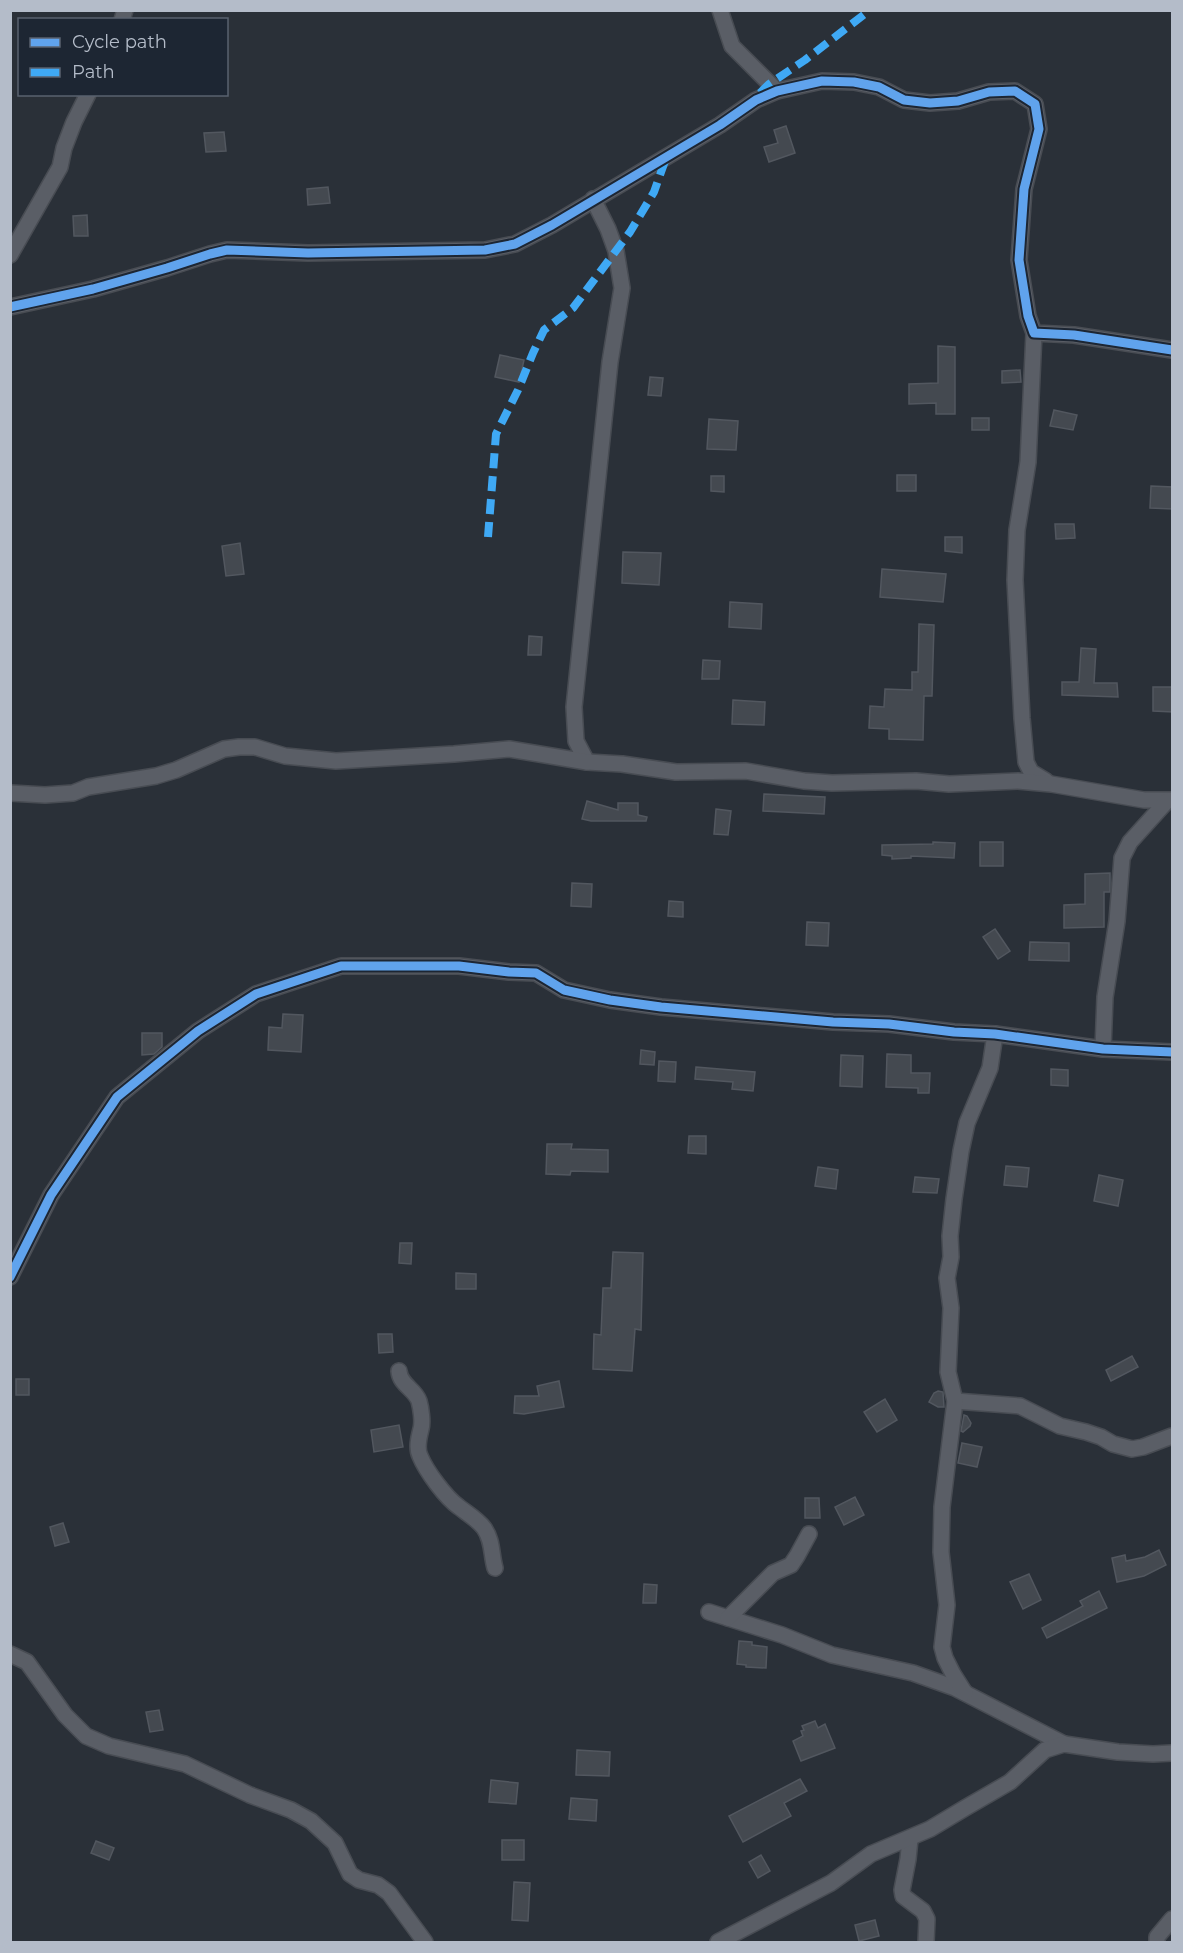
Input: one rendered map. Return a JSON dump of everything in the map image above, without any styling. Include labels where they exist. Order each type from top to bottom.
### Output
[{"type":"street","points":[[720,10],[732,46],[777,91]]},
{"type":"street","points":[[10,308],[93,289],[227,250],[308,253],[485,250],[515,244],[552,225],[720,125],[756,100],[777,91],[822,81],[854,82],[879,87],[904,100],[930,103],[958,101],[989,92],[1015,91],[1035,104],[1039,129],[1024,189],[1019,260],[1028,316],[1034,333],[1028,462],[1017,530],[1015,580],[1026,762],[1031,772],[1050,784]]},
{"type":"street","points":[[10,255],[60,167],[64,148],[87,96]]},
{"type":"street","points":[[587,762],[576,741],[574,707],[608,373],[622,288],[616,250],[593,199]]},
{"type":"street","points":[[1034,333],[1074,335],[1173,350]]},
{"type":"street","points":[[10,793],[45,795],[74,793],[97,786],[156,776],[176,770],[224,749],[255,747],[285,756],[336,761],[509,749],[587,762],[622,764],[676,772],[746,771],[804,781],[832,783],[916,781],[949,784],[1018,781],[1050,784],[1144,800],[1170,800]]},
{"type":"street","points":[[1103,1049],[1105,997],[1117,921],[1122,858],[1130,842],[1170,800]]},
{"type":"street","points":[[10,1277],[51,1194],[117,1097],[198,1031],[256,994],[341,966],[459,966],[509,972],[536,972],[564,990],[610,1000],[661,1007],[833,1022],[889,1024],[954,1032],[994,1034],[1103,1049],[1173,1052]]},
{"type":"street","points":[[965,1693],[952,1674],[942,1647],[947,1605],[941,1552],[942,1507],[955,1401],[948,1372],[951,1308],[947,1278],[951,1257],[950,1236],[954,1199],[967,1123],[990,1068],[994,1034]]},
{"type":"street","points":[[399,1371],[400,1379],[416,1396],[420,1405],[422,1427],[419,1435],[420,1457],[443,1492],[485,1529],[492,1546],[495,1568]]},
{"type":"street","points":[[955,1401],[1020,1406],[1060,1426],[1101,1437],[1113,1444],[1132,1449],[1173,1436]]},
{"type":"street","points":[[728,1618],[773,1574],[791,1565],[809,1534]]},
{"type":"street","points":[[709,1612],[782,1635],[832,1655],[913,1673],[955,1688],[1064,1744],[1118,1752],[1173,1753]]},
{"type":"street","points":[[10,1654],[27,1662],[65,1715],[86,1736],[109,1746],[185,1764],[311,1821],[335,1843],[350,1874],[359,1880],[378,1885],[389,1893],[425,1942]]},
{"type":"street","points":[[718,1942],[824,1887],[885,1846],[910,1839],[930,1829],[1010,1782],[1045,1749],[1064,1744]]},
{"type":"street","points":[[910,1839],[902,1890],[903,1896],[923,1911],[927,1919],[926,1942]]},
{"type":"street","points":[[1157,1942],[1157,1937],[1173,1919]]},
{"type":"building","points":[[786,126],[795,153],[769,162],[764,147],[778,143],[774,130]]},
{"type":"building","points":[[224,132],[226,151],[206,152],[204,133]]},
{"type":"building","points":[[328,187],[330,203],[308,205],[307,189]]},
{"type":"building","points":[[87,215],[88,236],[74,236],[73,216]]},
{"type":"building","points":[[938,346],[955,347],[955,414],[936,414],[936,403],[909,404],[909,384],[938,383]]},
{"type":"building","points":[[500,355],[524,360],[519,382],[495,377]]},
{"type":"building","points":[[1020,370],[1021,382],[1002,383],[1002,371]]},
{"type":"building","points":[[650,377],[663,378],[661,396],[648,395]]},
{"type":"building","points":[[1054,410],[1077,415],[1073,430],[1050,426]]},
{"type":"building","points":[[972,418],[989,418],[989,430],[972,430]]},
{"type":"building","points":[[709,419],[738,421],[736,450],[707,449]]},
{"type":"building","points":[[897,475],[916,475],[916,491],[897,491]]},
{"type":"building","points":[[711,476],[724,476],[724,492],[711,491]]},
{"type":"building","points":[[1151,486],[1173,487],[1173,509],[1150,508]]},
{"type":"building","points":[[1055,524],[1074,524],[1075,538],[1056,539]]},
{"type":"building","points":[[945,537],[962,537],[962,553],[945,551]]},
{"type":"building","points":[[240,543],[244,574],[226,576],[222,546]]},
{"type":"building","points":[[623,552],[661,553],[659,585],[622,583]]},
{"type":"building","points":[[882,569],[946,574],[943,602],[880,597]]},
{"type":"building","points":[[730,602],[762,604],[761,629],[729,627]]},
{"type":"building","points":[[919,624],[934,625],[932,696],[924,696],[923,740],[889,739],[889,729],[869,728],[870,706],[884,707],[885,689],[912,690],[912,672],[918,672]]},
{"type":"building","points":[[529,636],[542,637],[541,655],[528,655]]},
{"type":"building","points":[[1081,648],[1096,649],[1094,683],[1117,683],[1118,697],[1062,695],[1062,682],[1079,682]]},
{"type":"building","points":[[703,660],[720,661],[719,679],[702,679]]},
{"type":"building","points":[[1153,687],[1173,687],[1173,712],[1153,711]]},
{"type":"building","points":[[733,700],[765,702],[764,725],[732,724]]},
{"type":"building","points":[[764,794],[825,797],[824,814],[763,811]]},
{"type":"building","points":[[587,801],[618,810],[618,803],[638,803],[638,815],[647,817],[646,821],[582,819]]},
{"type":"building","points":[[716,809],[731,811],[728,835],[714,834]]},
{"type":"building","points":[[933,842],[955,843],[954,858],[911,856],[911,858],[892,859],[892,856],[882,855],[882,845],[933,844]]},
{"type":"building","points":[[980,842],[1003,842],[1003,866],[980,866]]},
{"type":"building","points":[[1110,873],[1110,892],[1104,892],[1104,927],[1064,928],[1064,905],[1085,904],[1085,874]]},
{"type":"building","points":[[572,883],[592,884],[591,907],[571,906]]},
{"type":"building","points":[[669,901],[683,902],[683,917],[668,916]]},
{"type":"building","points":[[807,922],[829,923],[828,946],[806,945]]},
{"type":"building","points":[[995,929],[1010,951],[998,959],[983,937]]},
{"type":"building","points":[[1030,942],[1069,943],[1069,961],[1029,960]]},
{"type":"building","points":[[283,1014],[303,1015],[301,1052],[268,1050],[269,1027],[282,1028]]},
{"type":"building","points":[[142,1033],[162,1033],[162,1047],[154,1054],[142,1055]]},
{"type":"building","points":[[641,1050],[655,1052],[654,1065],[640,1064]]},
{"type":"building","points":[[887,1054],[911,1055],[911,1073],[930,1073],[929,1093],[918,1093],[918,1088],[886,1087]]},
{"type":"building","points":[[841,1055],[863,1056],[862,1087],[840,1086]]},
{"type":"building","points":[[659,1061],[676,1062],[675,1082],[658,1081]]},
{"type":"building","points":[[696,1067],[755,1072],[753,1091],[732,1089],[733,1082],[695,1079]]},
{"type":"building","points":[[1051,1069],[1068,1070],[1068,1086],[1051,1085]]},
{"type":"building","points":[[689,1136],[706,1136],[706,1154],[688,1153]]},
{"type":"building","points":[[547,1144],[572,1144],[571,1149],[608,1150],[608,1172],[571,1171],[570,1175],[546,1174]]},
{"type":"building","points":[[1006,1166],[1029,1168],[1027,1187],[1004,1185]]},
{"type":"building","points":[[818,1167],[838,1170],[836,1189],[815,1186]]},
{"type":"building","points":[[1099,1175],[1123,1180],[1118,1206],[1094,1201]]},
{"type":"building","points":[[915,1177],[939,1179],[937,1193],[913,1192]]},
{"type":"building","points":[[400,1243],[412,1243],[411,1264],[399,1263]]},
{"type":"building","points":[[613,1252],[643,1253],[641,1330],[635,1329],[632,1371],[593,1369],[594,1334],[601,1335],[603,1288],[611,1288]]},
{"type":"building","points":[[456,1273],[476,1274],[476,1289],[456,1289]]},
{"type":"building","points":[[378,1334],[392,1334],[393,1352],[379,1353]]},
{"type":"building","points":[[1132,1356],[1138,1367],[1111,1381],[1106,1370]]},
{"type":"building","points":[[16,1379],[29,1379],[29,1395],[16,1395]]},
{"type":"building","points":[[559,1381],[564,1407],[524,1414],[514,1413],[515,1396],[539,1396],[537,1386]]},
{"type":"building","points":[[943,1392],[944,1407],[938,1407],[929,1402],[934,1393]]},
{"type":"building","points":[[885,1399],[897,1420],[877,1432],[864,1412]]},
{"type":"building","points":[[964,1415],[971,1423],[963,1432],[961,1431]]},
{"type":"building","points":[[399,1425],[403,1447],[374,1452],[371,1430]]},
{"type":"building","points":[[962,1443],[982,1447],[977,1467],[958,1463]]},
{"type":"building","points":[[855,1497],[864,1515],[844,1525],[835,1507]]},
{"type":"building","points":[[805,1498],[819,1498],[820,1518],[805,1518]]},
{"type":"building","points":[[63,1523],[69,1542],[55,1546],[50,1527]]},
{"type":"building","points":[[1159,1550],[1166,1565],[1144,1576],[1117,1582],[1112,1558],[1125,1555],[1126,1561],[1145,1557]]},
{"type":"building","points":[[1029,1574],[1041,1600],[1023,1609],[1010,1582]]},
{"type":"building","points":[[644,1584],[657,1585],[656,1603],[643,1603]]},
{"type":"building","points":[[1099,1591],[1107,1608],[1047,1638],[1042,1628],[1083,1606],[1080,1601]]},
{"type":"building","points":[[739,1641],[767,1647],[766,1668],[737,1664]]},
{"type":"building","points":[[159,1710],[163,1730],[150,1732],[146,1712]]},
{"type":"building","points":[[815,1721],[818,1728],[825,1724],[835,1748],[801,1761],[793,1741],[803,1736],[802,1726]]},
{"type":"building","points":[[577,1750],[610,1752],[609,1776],[576,1775]]},
{"type":"building","points":[[800,1779],[807,1791],[784,1803],[791,1816],[743,1842],[729,1816]]},
{"type":"building","points":[[491,1780],[518,1783],[516,1804],[489,1802]]},
{"type":"building","points":[[571,1798],[597,1800],[596,1821],[569,1819]]},
{"type":"building","points":[[502,1840],[524,1840],[524,1860],[502,1860]]},
{"type":"building","points":[[96,1841],[114,1848],[109,1860],[91,1853]]},
{"type":"building","points":[[761,1855],[770,1871],[758,1878],[749,1862]]},
{"type":"building","points":[[514,1882],[530,1883],[528,1921],[512,1920]]},
{"type":"building","points":[[875,1920],[879,1936],[859,1941],[855,1925]]},
{"type":"marked path","points":[[760,93],[870,10]]},
{"type":"marked path","points":[[488,537],[496,434],[533,353],[544,330],[573,308],[630,232],[654,192],[666,158]]},
{"type":"cycle path","points":[[10,307],[93,289],[227,250],[308,253],[485,250],[515,244],[552,225],[720,125],[756,100],[777,91],[822,81],[854,82],[879,87],[904,100],[930,103],[958,101],[989,92],[1015,91],[1035,104],[1039,129],[1024,189],[1019,260],[1028,316],[1034,333],[1074,335],[1172,350]]},
{"type":"cycle path","points":[[10,1277],[51,1195],[117,1097],[198,1031],[256,994],[341,966],[459,966],[536,973],[564,990],[610,1000],[661,1007],[833,1022],[889,1024],[954,1032],[995,1034],[1103,1049],[1172,1052]]}]
